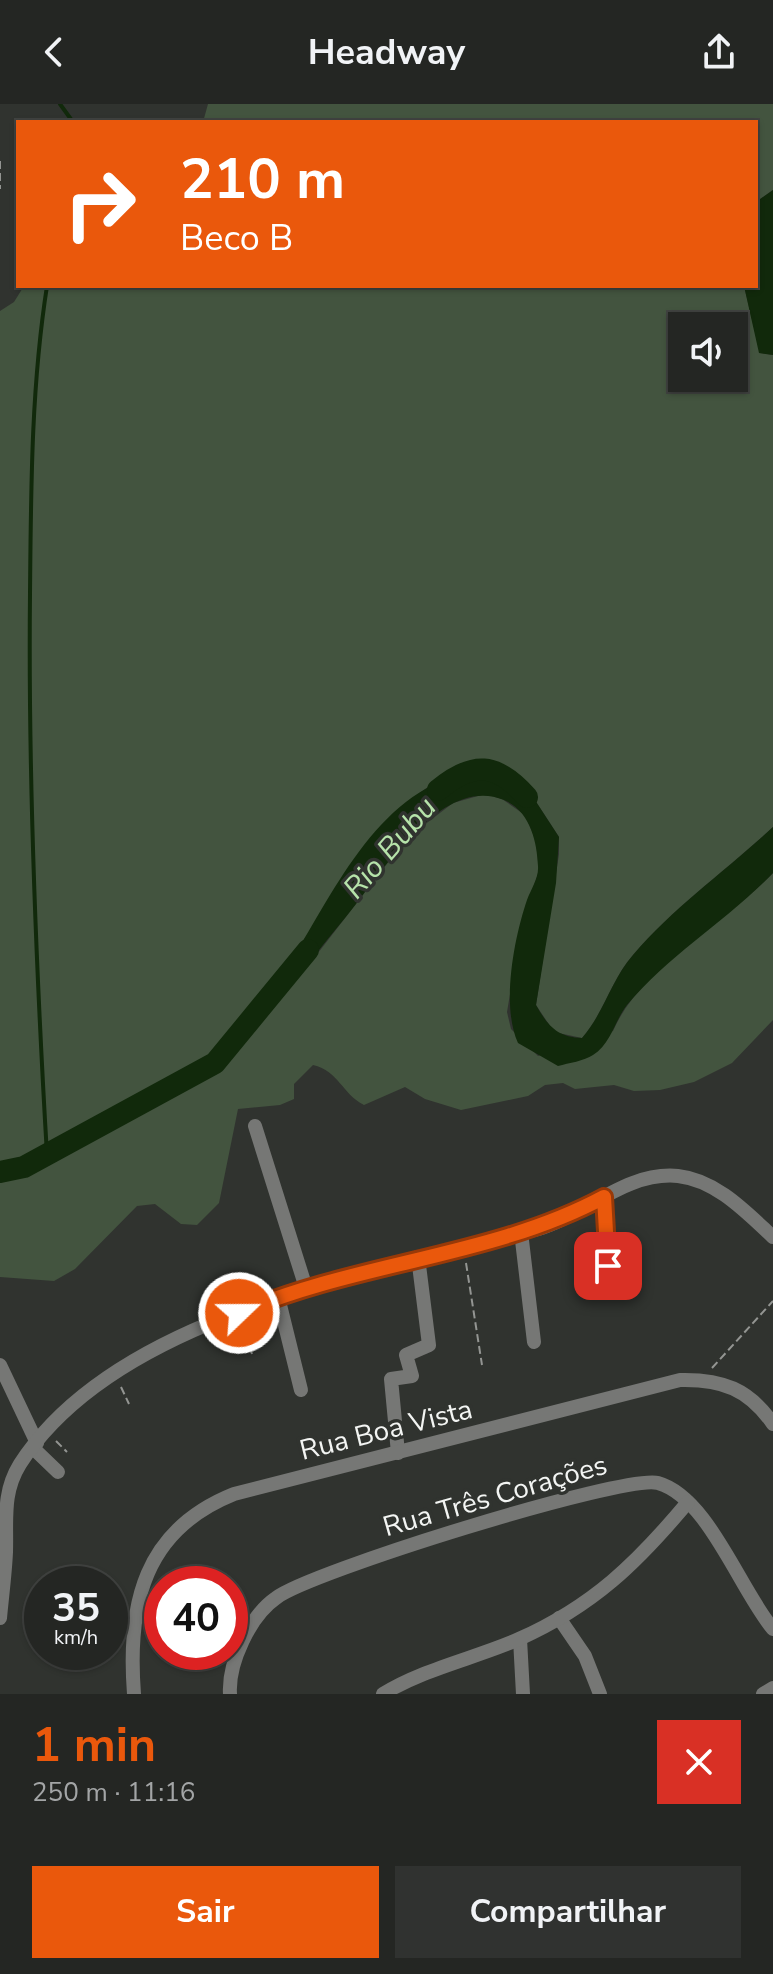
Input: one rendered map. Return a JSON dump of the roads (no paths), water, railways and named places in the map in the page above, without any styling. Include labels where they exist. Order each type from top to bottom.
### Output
[{"type":"street","points":[[255,1126],[306,1288]]},
{"type":"street","points":[[0,1618],[8,1491],[42,1440],[84,1395],[115,1373],[187,1335],[306,1288],[549,1225],[638,1181],[661,1176],[697,1180],[726,1196],[773,1237]]},
{"type":"street","points":[[604,1197],[610,1287]]},
{"type":"street","points":[[521,1232],[534,1342]]},
{"type":"street","points":[[398,1453],[391,1379],[412,1376],[406,1355],[429,1345],[418,1257]]},
{"type":"street","points":[[278,1297],[301,1390]]},
{"type":"street","points":[[0,1365],[58,1472]]},
{"type":"street","name":"Rua Boa Vista","points":[[134,1694],[133,1627],[138,1597],[149,1567],[178,1526],[208,1504],[234,1494],[627,1392],[703,1380],[741,1390],[773,1424]]},
{"type":"street","name":"Rua Três Corações","points":[[230,1694],[232,1671],[241,1648],[267,1605],[286,1592],[330,1572],[528,1509],[639,1483],[663,1485],[688,1502],[773,1629]]},
{"type":"street","points":[[383,1694],[520,1639],[559,1618],[619,1578],[688,1502]]},
{"type":"street","points":[[559,1618],[585,1656],[600,1694]]},
{"type":"street","points":[[520,1639],[523,1694]]},
{"type":"street","points":[[763,1694],[773,1688]]},
{"type":"water","points":[[773,190],[773,355],[759,353],[744,288],[758,288],[758,201]]},
{"type":"water","points":[[475,771],[507,778],[531,794],[559,837],[556,883],[536,1005],[549,1024],[560,1033],[582,1038],[619,975],[649,937],[773,827],[773,873],[644,987],[627,1005],[599,1050],[585,1059],[558,1066],[518,1043],[513,1028],[510,992],[514,952],[538,866],[536,847],[526,819],[504,800],[482,796],[460,800],[419,828],[400,847],[301,973],[291,972],[291,961],[344,873],[387,819],[413,797],[442,781]]},
{"type":"waterway","points":[[60,104],[72,120]]},
{"type":"waterway","points":[[47,288],[33,440],[30,734],[47,1155]]},
{"type":"waterway","name":"Rio Bubu","points":[[438,790],[462,774],[484,770],[505,777],[527,797]]},
{"type":"waterway","name":"Rio Bubu","points":[[0,1172],[24,1167],[215,1063],[308,950]]}]
